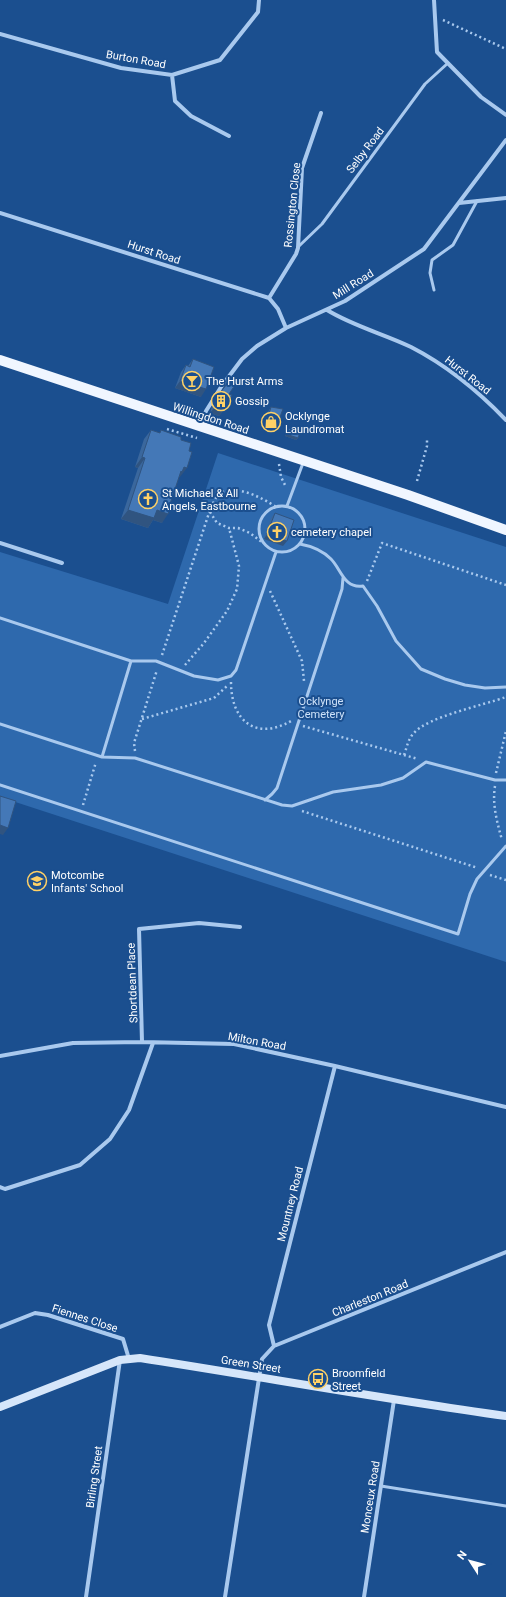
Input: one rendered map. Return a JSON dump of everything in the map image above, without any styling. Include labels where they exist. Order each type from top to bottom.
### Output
[{"type":"main road","name":"Willingdon Road","points":[[0,360],[408,495],[506,530]]},
{"type":"street","name":"Burton Road","points":[[0,34],[121,68],[172,75],[220,60],[258,12],[259,0]]},
{"type":"street","points":[[434,0],[437,52],[481,97],[506,115]]},
{"type":"street","points":[[172,75],[175,101],[191,116],[229,136]]},
{"type":"street","name":"Rossington Close","points":[[269,298],[296,254],[298,248],[302,168],[322,113]]},
{"type":"street","name":"Mill Road","points":[[200,427],[206,411],[221,387],[242,359],[257,346],[286,328],[345,301],[424,249],[506,140]]},
{"type":"street","points":[[459,203],[506,198]]},
{"type":"street","name":"Hurst Road","points":[[0,213],[269,298]]},
{"type":"street","points":[[269,298],[278,309],[286,328]]},
{"type":"street","name":"Hurst Road","points":[[327,310],[340,318],[411,347],[450,370],[482,395],[506,420]]},
{"type":"street","points":[[0,543],[62,563]]},
{"type":"street","name":"Shortdean Place","points":[[142,1042],[139,929],[199,923],[240,927]]},
{"type":"street","name":"Milton Road","points":[[0,1056],[73,1043],[142,1042],[234,1044],[335,1066],[506,1107]]},
{"type":"street","points":[[0,1187],[5,1189],[80,1165],[110,1139],[129,1110],[153,1043]]},
{"type":"street","name":"Mountney Road","points":[[274,1346],[268,1325],[335,1066]]},
{"type":"street","name":"Charleston Road","points":[[259,1376],[262,1359],[274,1346],[506,1252]]},
{"type":"street","name":"Fiennes Close","points":[[0,1327],[35,1313],[48,1315],[123,1339],[125,1360]]},
{"type":"street","name":"Green Street","points":[[0,1407],[125,1360],[140,1358],[259,1376],[394,1400],[506,1416]]},
{"type":"street","name":"Birling Street","points":[[86,1597],[125,1360]]},
{"type":"street","points":[[225,1597],[259,1376]]},
{"type":"street","name":"Monceux Road","points":[[364,1597],[394,1400]]},
{"type":"lane","name":"Selby Road","points":[[298,248],[322,224],[425,84],[448,63]]},
{"type":"lane","points":[[434,290],[430,273],[432,260],[453,245],[477,201]]},
{"type":"lane","points":[[287,506],[303,461]]},
{"type":"lane","points":[[287,506],[294,509],[304,520],[306,527],[305,535],[300,544],[291,551],[276,552],[263,542],[260,535],[259,527],[261,520],[265,513],[276,507],[287,506]]},
{"type":"lane","points":[[300,544],[310,546],[331,559],[343,578],[358,587],[363,586],[377,606],[396,641],[422,669],[445,679],[465,685],[485,688],[506,687]]},
{"type":"lane","points":[[0,618],[131,660],[160,662],[194,676],[218,680],[231,676],[236,670],[276,552]]},
{"type":"lane","points":[[265,800],[277,788],[342,588],[343,578]]},
{"type":"lane","points":[[102,757],[131,660]]},
{"type":"lane","points":[[0,724],[102,757],[135,758],[282,805],[292,806],[333,792],[381,785],[402,778],[426,762],[495,780],[506,780]]},
{"type":"lane","points":[[0,785],[458,934],[470,894],[477,879],[505,847]]},
{"type":"lane","points":[[381,1486],[506,1506]]},
{"type":"path","points":[[435,16],[506,49]]},
{"type":"path","points":[[416,481],[427,446],[427,439]]},
{"type":"path","points":[[135,758],[134,743],[209,512],[218,495],[224,492],[238,490],[255,495],[276,507]]},
{"type":"path","points":[[209,512],[217,523],[229,528],[238,528],[250,533],[263,542]]},
{"type":"path","points":[[181,670],[204,643],[227,611],[237,589],[240,566],[229,528]]},
{"type":"path","points":[[363,586],[367,583],[382,543],[506,585]]},
{"type":"path","points":[[266,582],[302,661],[303,677],[308,692]]},
{"type":"path","points":[[142,719],[214,698],[227,685],[231,676]]},
{"type":"path","points":[[231,676],[231,693],[235,708],[241,718],[250,725],[263,730],[278,727],[301,715]]},
{"type":"path","points":[[404,755],[409,740],[414,732],[423,726],[448,715],[506,697]]},
{"type":"path","points":[[298,724],[426,762]]},
{"type":"path","points":[[505,847],[496,817],[494,792],[495,774],[506,731]]},
{"type":"path","points":[[81,812],[97,759],[102,757]]},
{"type":"path","points":[[292,806],[300,810],[485,871],[487,874],[506,880]]},
{"type":"green space","name":"Ocklynge Cemetery","points":[[218,453],[506,547],[506,962],[0,797],[0,552],[168,604]]},
{"type":"building","points":[[193,359],[214,367],[206,389],[180,381],[186,365],[190,367]]},
{"type":"building","name":"Gossip","points":[[227,384],[235,385],[229,394],[232,395],[223,411],[214,408],[216,398]]},
{"type":"building","points":[[271,407],[283,409],[276,427],[266,424]]},
{"type":"building","points":[[287,428],[300,432],[298,438],[286,434]]},
{"type":"building","name":"St Michael & All Angels, Eastbourne","points":[[151,430],[160,433],[161,430],[181,437],[181,440],[191,443],[189,451],[192,452],[187,468],[184,467],[182,472],[181,471],[168,514],[157,510],[154,518],[128,510],[145,458],[142,457]]},
{"type":"building","name":"cemetery chapel","points":[[275,513],[294,520],[287,541],[267,534]]},
{"type":"building","points":[[0,796],[16,801],[8,828],[0,825]]},
{"type":"place","name":"The Hurst Arms","points":[[192,381]]},
{"type":"place","name":"Gossip","points":[[221,401]]},
{"type":"place","name":"Ocklynge Laundromat","points":[[271,422]]},
{"type":"place","name":"St Michael & All Angels, Eastbourne","points":[[148,499]]},
{"type":"place","name":"cemetery chapel","points":[[277,532]]},
{"type":"place","name":"Motcombe Infants' School","points":[[37,881]]},
{"type":"place","name":"Broomfield Street","points":[[318,1379]]}]
